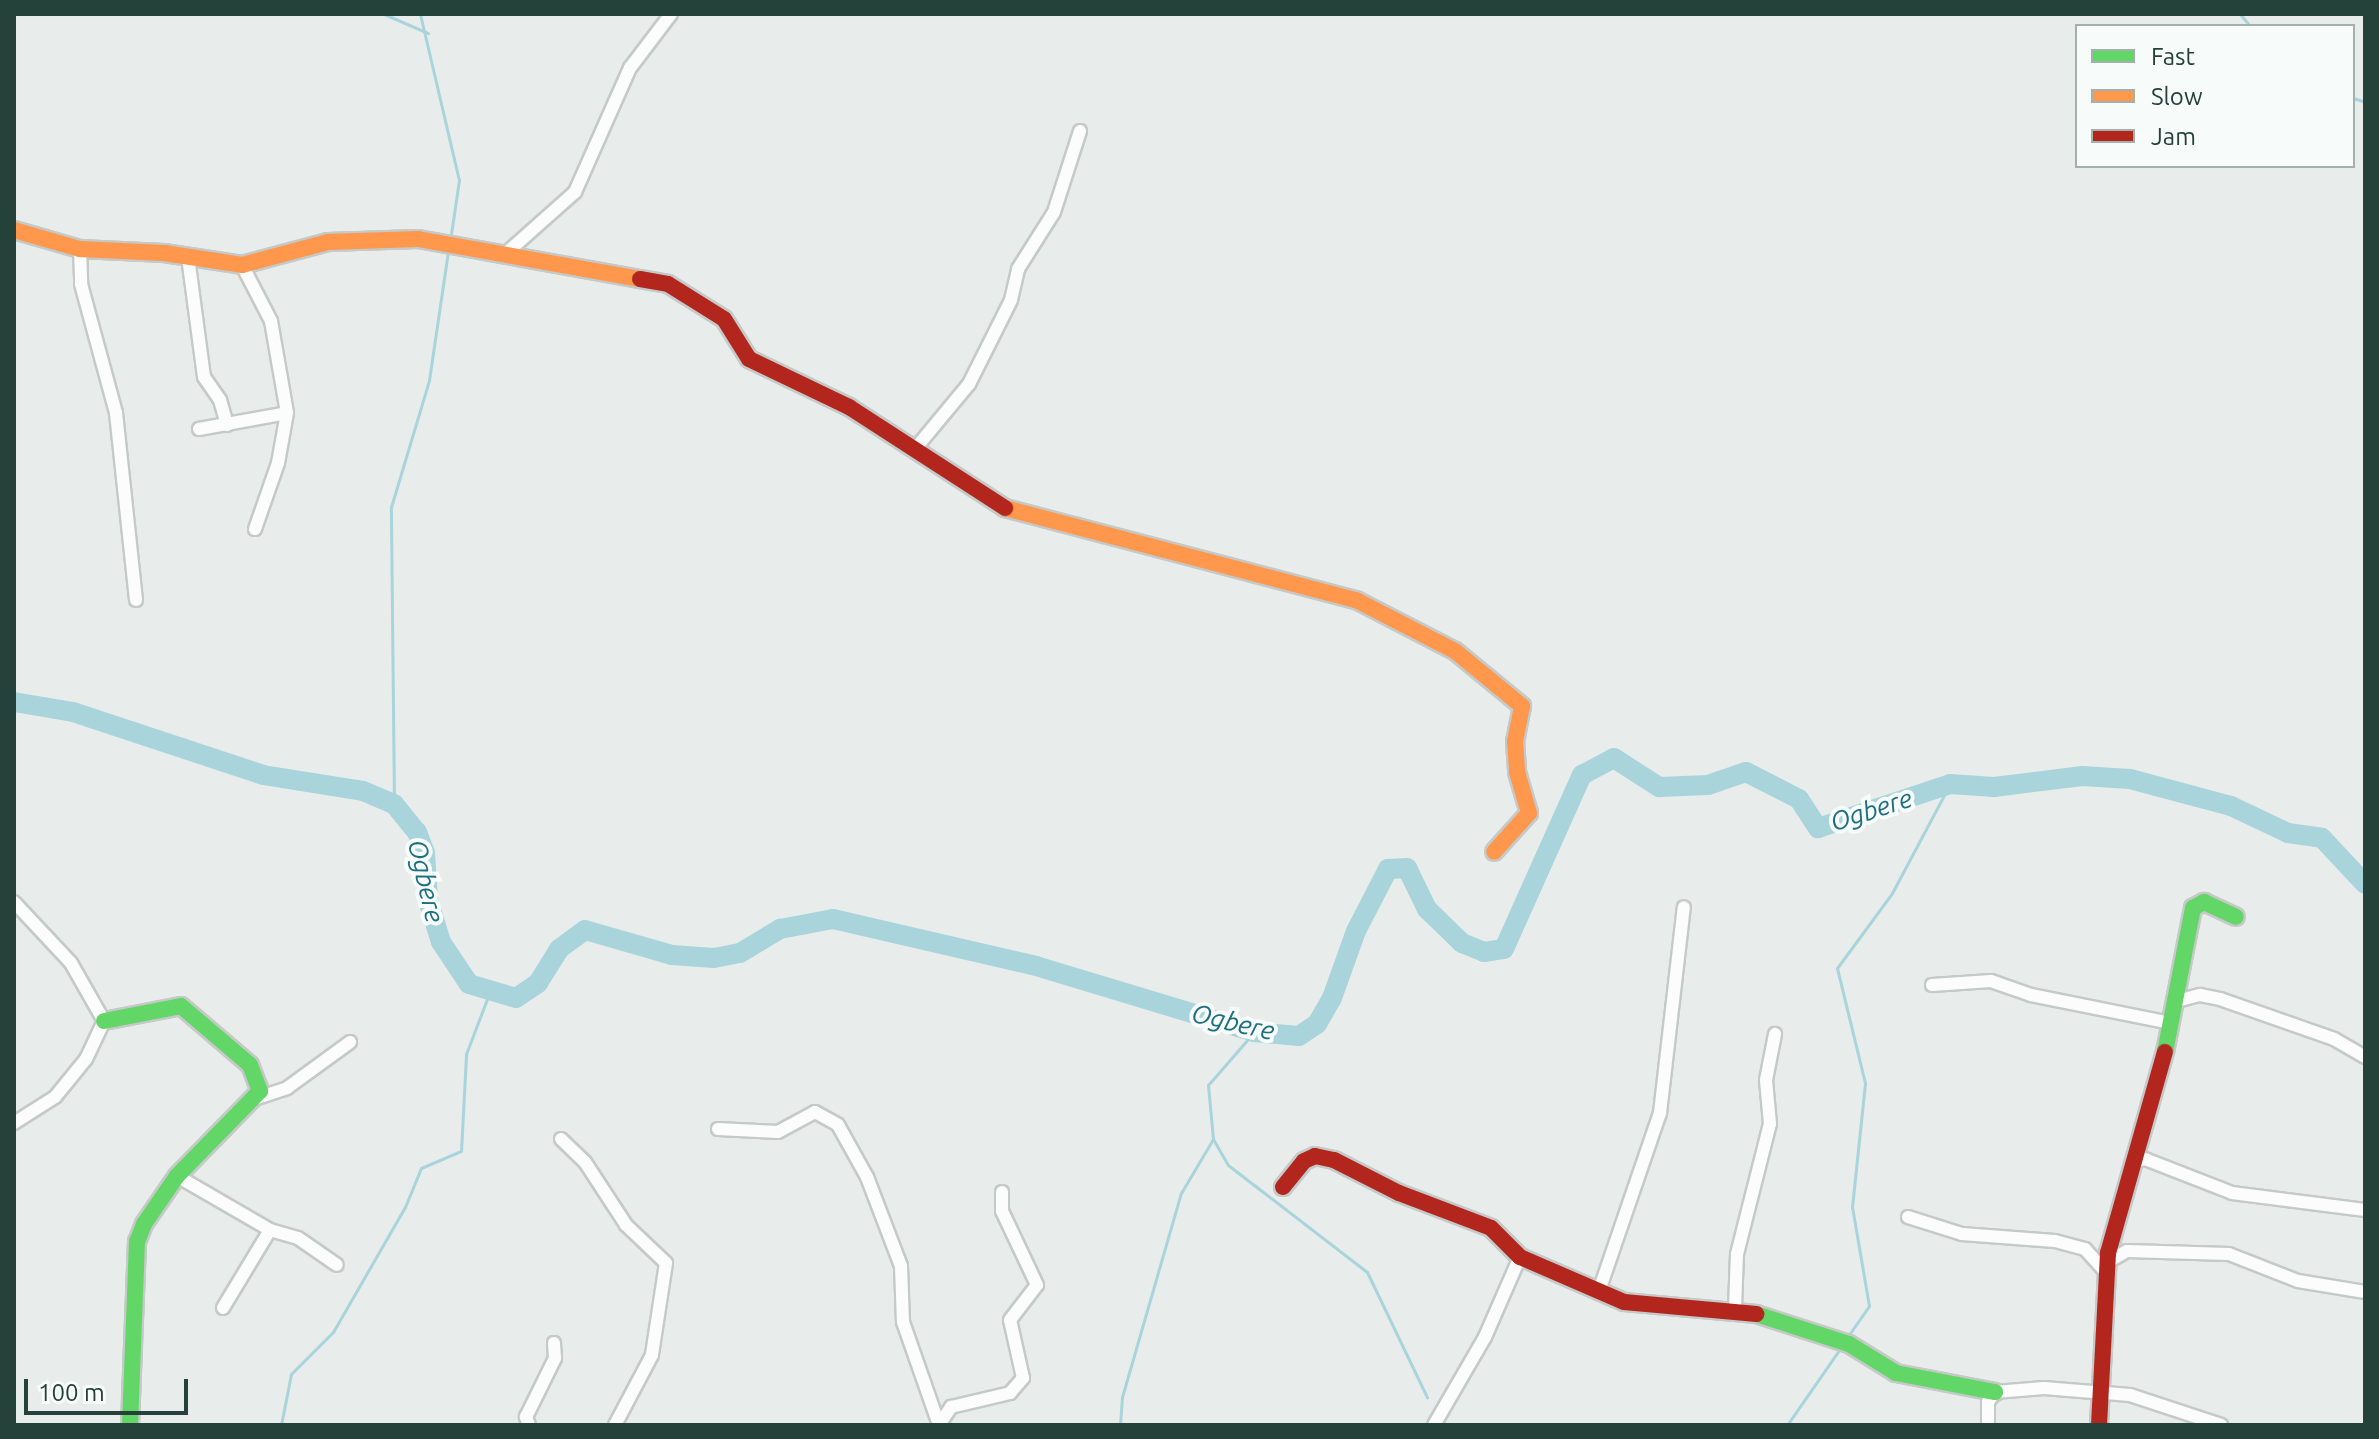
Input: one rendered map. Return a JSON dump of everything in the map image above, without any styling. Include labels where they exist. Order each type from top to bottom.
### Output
[{"type":"street","points":[[503,256],[575,192],[630,68],[671,14]]},
{"type":"street","points":[[915,449],[969,384],[1011,300],[1018,269],[1054,212],[1080,131]]},
{"type":"street","points":[[14,230],[80,249],[188,257],[242,265],[328,242],[418,239],[668,284],[724,319],[749,359],[849,407],[1014,514],[1356,600],[1455,651],[1522,706],[1515,741],[1517,772],[1529,813],[1494,852]]},
{"type":"street","points":[[80,249],[81,284],[116,413],[136,600]]},
{"type":"street","points":[[188,257],[202,368],[227,425]]},
{"type":"street","points":[[242,265],[271,321],[287,413],[278,463],[255,529]]},
{"type":"street","points":[[199,429],[287,413]]},
{"type":"street","points":[[14,902],[71,963],[104,1021]]},
{"type":"street","points":[[2099,1425],[2106,1267],[2177,1001],[2193,908],[2204,902],[2236,917]]},
{"type":"street","points":[[1599,1291],[1660,1113],[1684,907]]},
{"type":"street","points":[[1932,985],[1991,981],[2031,995],[2171,1023]]},
{"type":"street","points":[[2177,1001],[2200,995],[2220,999],[2334,1039],[2365,1057]]},
{"type":"street","points":[[104,1021],[181,1006],[250,1065],[257,1098]]},
{"type":"street","points":[[14,1123],[55,1097],[86,1059],[104,1021]]},
{"type":"street","points":[[1735,1308],[1737,1254],[1770,1124],[1766,1080],[1775,1034]]},
{"type":"street","points":[[130,1425],[137,1242],[144,1224],[177,1176],[257,1098],[287,1088],[350,1042]]},
{"type":"street","points":[[718,1129],[778,1132],[815,1112],[838,1125],[867,1177],[901,1266],[903,1322],[939,1425]]},
{"type":"street","points":[[561,1139],[585,1162],[626,1225],[666,1263],[652,1355],[623,1401],[615,1425]]},
{"type":"street","points":[[1283,1187],[1304,1161],[1315,1156],[1334,1160],[1399,1193],[1491,1228],[1520,1257],[1599,1291],[1646,1307],[1735,1308],[1844,1342],[1896,1373],[1995,1392],[2044,1388],[2130,1395],[2221,1425]]},
{"type":"street","points":[[2133,1162],[2145,1159],[2232,1193],[2365,1210]]},
{"type":"street","points":[[177,1176],[270,1230],[298,1238],[337,1265]]},
{"type":"street","points":[[939,1425],[951,1407],[1010,1393],[1023,1378],[1010,1320],[1037,1285],[1002,1211],[1002,1192]]},
{"type":"street","points":[[1908,1217],[1962,1234],[2070,1245],[2085,1249],[2106,1267]]},
{"type":"street","points":[[223,1308],[270,1230]]},
{"type":"street","points":[[2106,1267],[2127,1251],[2229,1254],[2298,1281],[2365,1292]]},
{"type":"street","points":[[1434,1425],[1485,1337],[1520,1257]]},
{"type":"street","points":[[529,1425],[526,1417],[555,1358],[554,1343]]},
{"type":"street","points":[[1988,1425],[1988,1402],[1995,1392]]},
{"type":"waterway","points":[[384,14],[428,33]]},
{"type":"waterway","points":[[420,14],[459,180],[450,241]]},
{"type":"waterway","points":[[2240,14],[2248,24]]},
{"type":"waterway","points":[[2355,99],[2365,102]]},
{"type":"waterway","points":[[394,804],[391,507],[429,380],[448,252]]},
{"type":"waterway","name":"Ogbere","points":[[14,702],[73,712],[263,775],[363,791],[394,804],[417,832],[425,853],[428,900],[441,942],[469,984],[516,998],[538,983],[559,949],[585,930],[672,955],[714,958],[740,953],[780,929],[833,919],[1036,966],[1254,1032],[1299,1036],[1317,1024],[1332,998],[1356,931],[1388,869],[1407,868],[1427,909],[1462,943],[1484,952],[1504,949],[1582,775],[1614,758],[1659,787],[1708,785],[1746,772],[1799,799],[1818,828],[1950,784],[1994,787],[2082,776],[2130,779],[2231,806],[2288,833],[2322,838],[2365,884]]},
{"type":"waterway","points":[[1848,1336],[1869,1306],[1852,1207],[1865,1083],[1837,968],[1892,893],[1950,784]]},
{"type":"waterway","points":[[281,1425],[291,1374],[333,1332],[405,1207],[421,1168],[461,1151],[466,1054],[490,991]]},
{"type":"waterway","points":[[1120,1425],[1122,1397],[1181,1193],[1213,1139],[1208,1085],[1254,1032]]},
{"type":"waterway","points":[[1213,1139],[1228,1165],[1367,1272],[1427,1397]]},
{"type":"waterway","points":[[1787,1425],[1842,1346]]},
{"type":"traffic: fast","points":[[2165,1052],[2193,908],[2204,902],[2236,917]]},
{"type":"traffic: fast","points":[[104,1021],[181,1006],[250,1065],[260,1091],[177,1176],[144,1224],[137,1242],[130,1425]]},
{"type":"traffic: fast","points":[[1756,1314],[1849,1344],[1896,1373],[1995,1392]]},
{"type":"traffic: slow","points":[[14,230],[80,249],[164,253],[242,265],[328,242],[418,239],[640,279]]},
{"type":"traffic: slow","points":[[1005,508],[1356,600],[1455,651],[1522,706],[1515,741],[1517,772],[1529,813],[1494,852]]},
{"type":"traffic: jam","points":[[640,279],[668,284],[724,319],[749,359],[849,407],[1005,508]]},
{"type":"traffic: jam","points":[[2099,1425],[2108,1253],[2165,1052]]},
{"type":"traffic: jam","points":[[1283,1187],[1304,1161],[1315,1156],[1334,1160],[1399,1193],[1491,1228],[1520,1257],[1624,1302],[1756,1314]]}]
